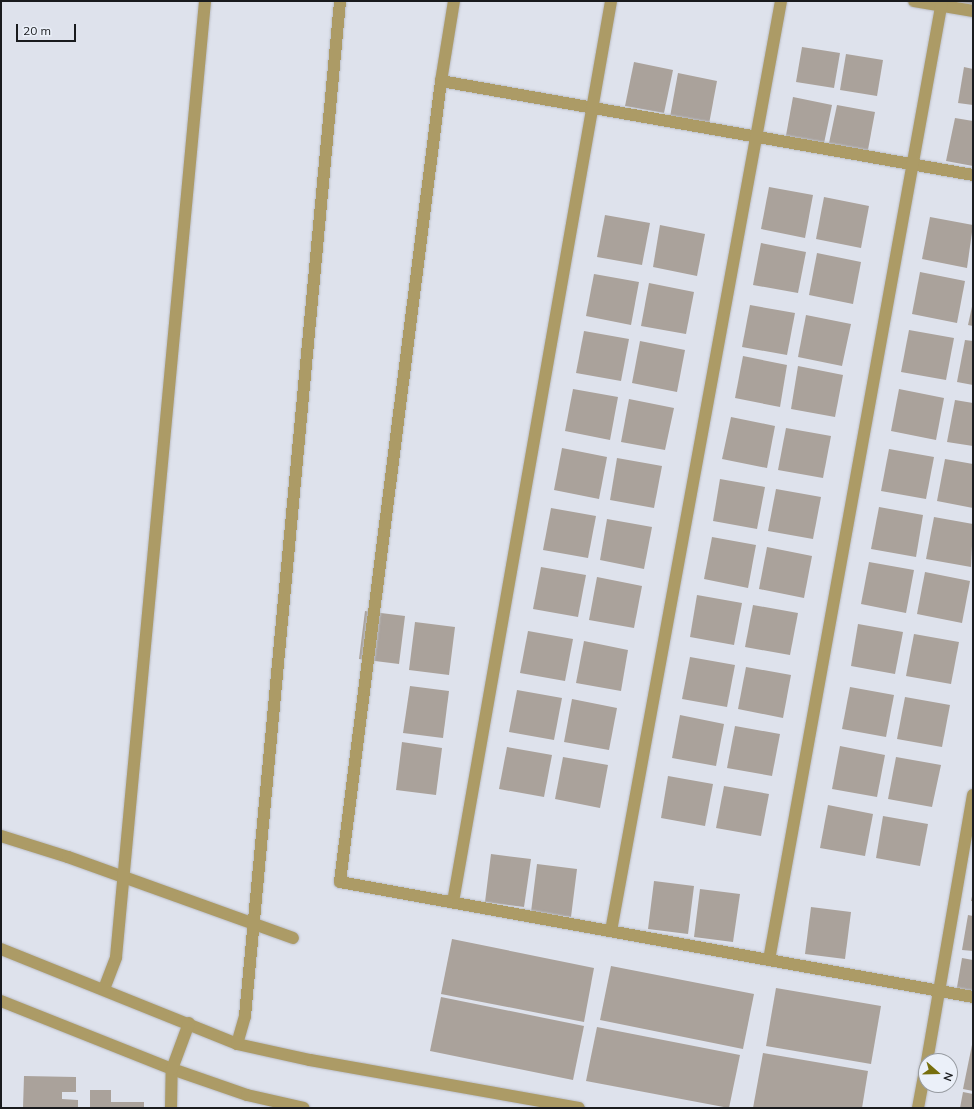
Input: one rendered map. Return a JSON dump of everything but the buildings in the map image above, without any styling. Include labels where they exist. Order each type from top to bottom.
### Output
[{"type":"street","points":[[104,989],[116,957],[205,1]]},
{"type":"street","points":[[237,1044],[245,1016],[254,925],[340,1]]},
{"type":"street","points":[[454,1],[441,81],[340,882],[973,997]]},
{"type":"street","points":[[452,902],[611,1]]},
{"type":"street","points":[[611,931],[781,1]]},
{"type":"street","points":[[914,1],[942,3],[973,11]]},
{"type":"street","points":[[769,960],[942,3]]},
{"type":"street","points":[[441,81],[973,175]]},
{"type":"street","points":[[928,1053],[973,795]]},
{"type":"street","points":[[1,836],[68,857],[293,938]]},
{"type":"street","points":[[1,948],[189,1023],[237,1044],[310,1060],[579,1108]]},
{"type":"street","points":[[1,1001],[172,1069],[259,1099],[304,1108]]},
{"type":"street","points":[[171,1108],[172,1069],[189,1023]]},
{"type":"street","points":[[918,1108],[921,1093]]}]
